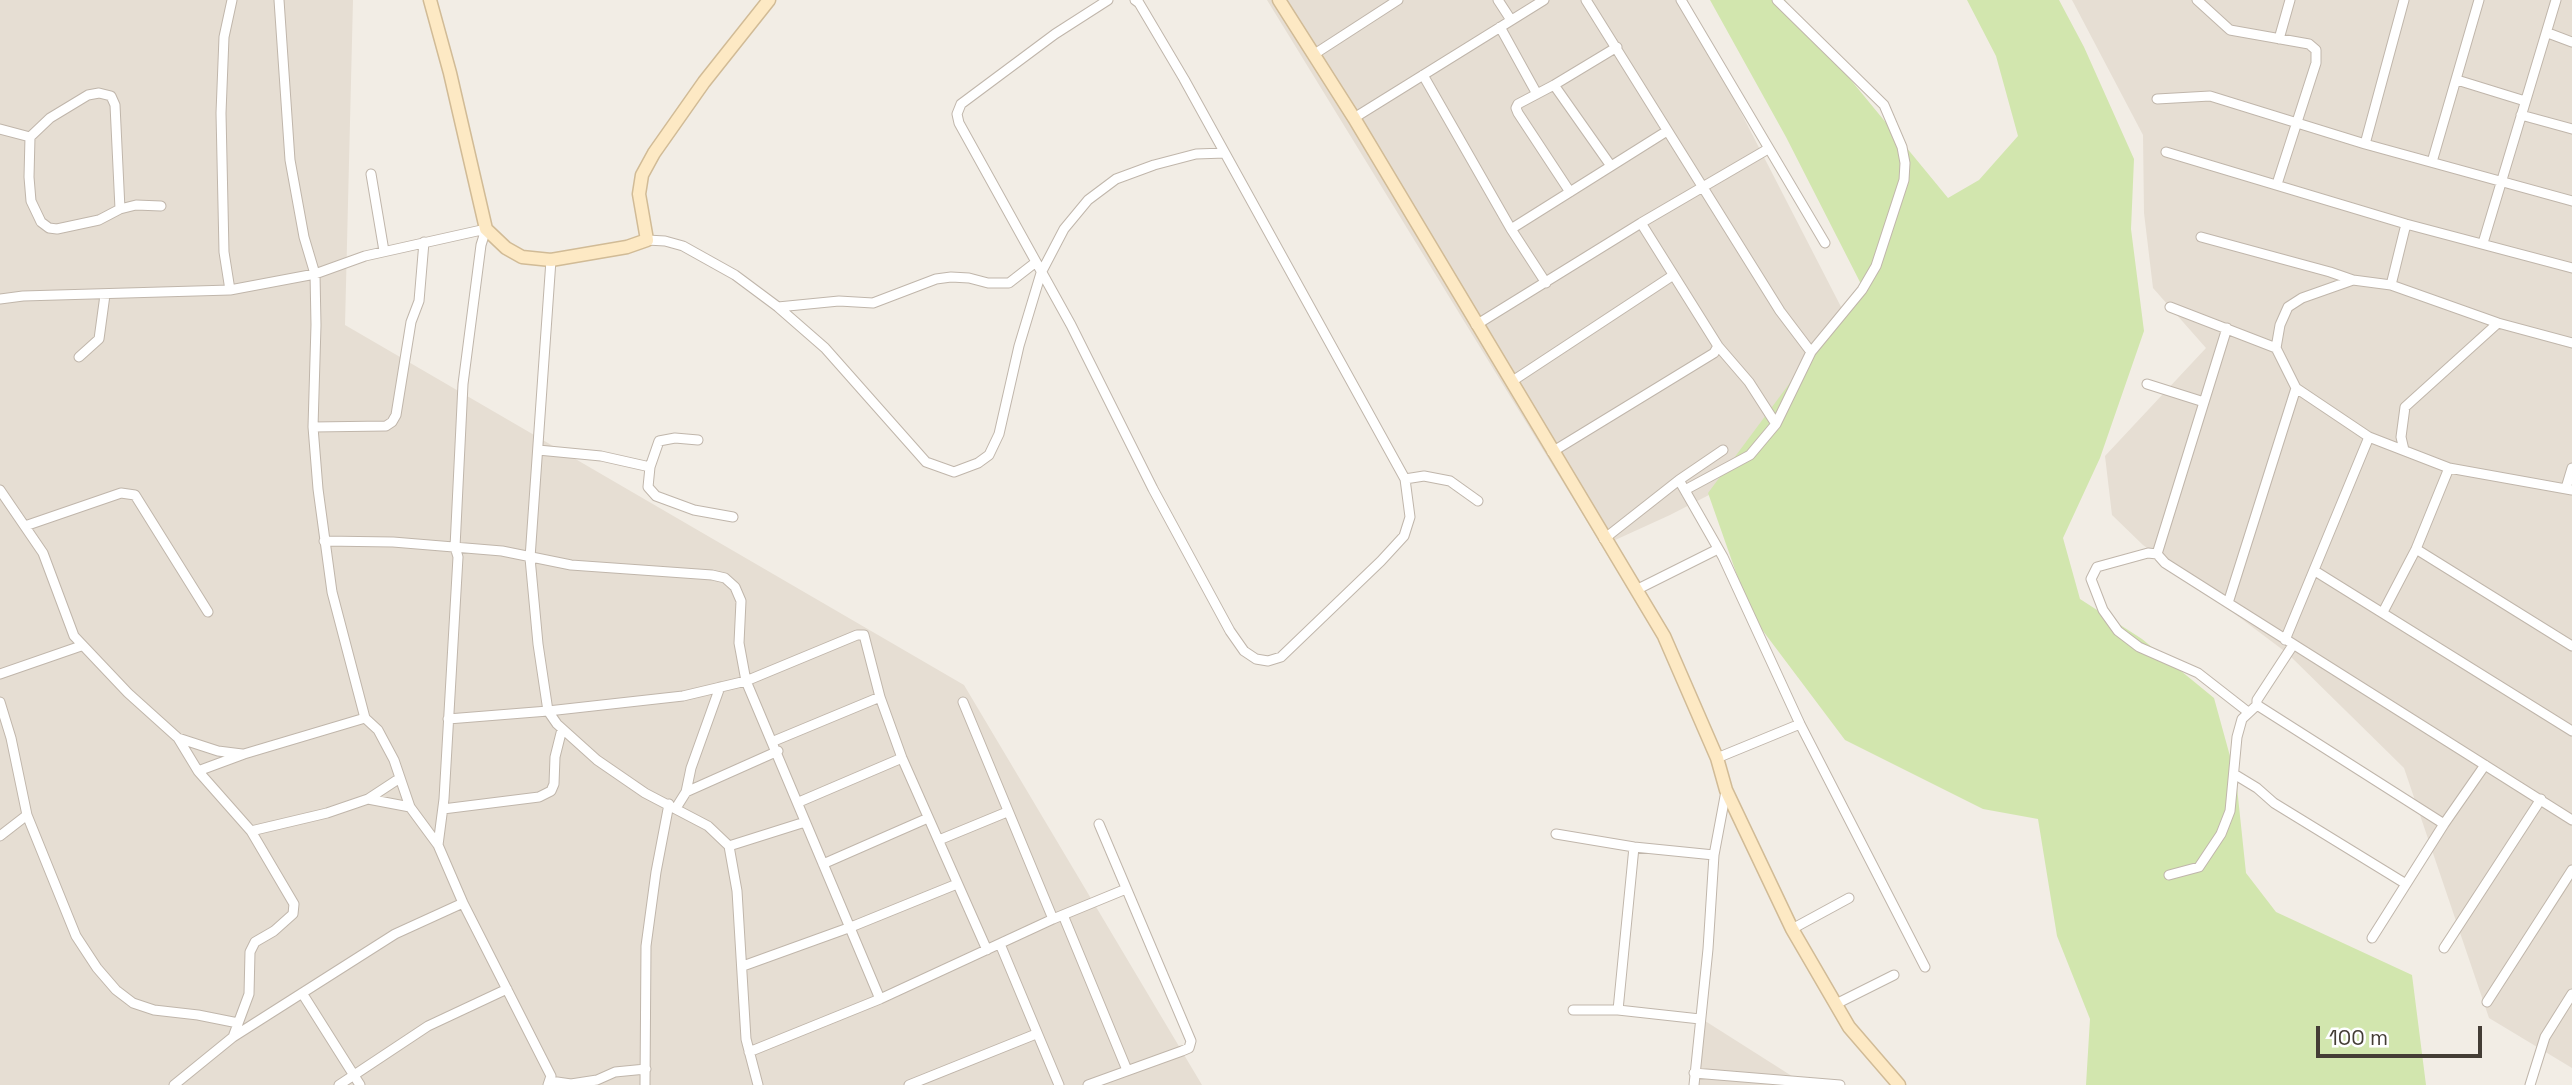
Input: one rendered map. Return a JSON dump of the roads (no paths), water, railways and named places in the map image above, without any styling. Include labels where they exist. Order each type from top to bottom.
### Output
[{"type":"street","points":[[230,290],[224,251],[221,113],[224,37],[232,0]]},
{"type":"street","points":[[430,0],[450,72],[486,229],[481,246],[463,384],[455,547],[458,558],[443,809],[438,845]]},
{"type":"street","points":[[647,240],[639,194],[642,175],[654,153],[704,82],[769,0]]},
{"type":"street","points":[[1108,0],[1055,34],[961,104],[957,114],[1071,325],[1153,489],[1230,631],[1244,651],[1256,659],[1268,662],[1281,657],[1404,536],[1410,517],[1405,479],[1225,153],[1135,0]]},
{"type":"street","points":[[1279,0],[1354,118],[1664,636],[1717,758],[1726,790],[1792,929],[1849,1027],[1886,1079],[1899,1085]]},
{"type":"street","points":[[1313,55],[1398,0]]},
{"type":"street","points":[[1498,0],[1511,20]]},
{"type":"street","points":[[1354,118],[1544,0]]},
{"type":"street","points":[[1586,0],[1780,311],[1811,352]]},
{"type":"street","points":[[1681,0],[1825,243]]},
{"type":"street","points":[[1685,490],[1750,455],[1776,424],[1811,352],[1862,290],[1876,266],[1904,180],[1905,163],[1897,129],[1884,105],[1777,0]]},
{"type":"street","points":[[2279,39],[2290,0]]},
{"type":"street","points":[[2365,144],[2404,0]]},
{"type":"street","points":[[2432,162],[2479,0]]},
{"type":"street","points":[[2483,243],[2556,0]]},
{"type":"street","points":[[282,1],[290,160],[304,237],[315,274],[313,427],[324,541],[332,592],[365,718],[378,730],[394,760],[410,807],[438,845],[463,903],[551,1076],[549,1083],[571,1084],[597,1080],[615,1072],[646,1069]]},
{"type":"street","points":[[2203,2],[2230,30],[2263,38],[2309,44],[2316,50],[2317,55],[2297,124],[2277,184]]},
{"type":"street","points":[[1500,27],[1538,94]]},
{"type":"street","points":[[2548,33],[2572,41]]},
{"type":"street","points":[[1570,192],[1516,111],[1518,104],[1617,47]]},
{"type":"street","points":[[1423,75],[1511,229],[1546,283]]},
{"type":"street","points":[[2457,80],[2525,101]]},
{"type":"street","points":[[1554,85],[1611,166]]},
{"type":"street","points":[[120,209],[115,105],[111,96],[99,93],[88,96],[50,118],[30,137],[31,201],[41,222],[49,228],[57,229],[99,219],[136,205],[161,206]]},
{"type":"street","points":[[2157,99],[2210,96],[2365,144],[2572,201]]},
{"type":"street","points":[[2521,115],[2572,129]]},
{"type":"street","points":[[0,129],[30,137]]},
{"type":"street","points":[[1511,229],[1667,131]]},
{"type":"street","points":[[1476,325],[1641,223],[1768,149]]},
{"type":"street","points":[[2166,152],[2406,224],[2572,268]]},
{"type":"street","points":[[486,229],[506,248],[522,257],[551,260],[627,247],[647,240],[683,246],[736,275],[778,307],[825,348],[926,462],[954,472],[978,463],[989,455],[999,434],[1019,346],[1041,273],[1064,229],[1088,200],[1116,179],[1154,165],[1196,155],[1225,153]]},
{"type":"street","points":[[371,174],[384,251]]},
{"type":"street","points":[[1641,223],[1718,346],[1749,382],[1776,424]]},
{"type":"street","points":[[2391,285],[2406,224]]},
{"type":"street","points":[[0,299],[230,290],[315,274],[384,251],[486,229]]},
{"type":"street","points":[[2201,237],[2354,280],[2391,285],[2498,323],[2572,343]]},
{"type":"street","points":[[313,427],[386,426],[392,422],[396,415],[411,321],[419,301],[424,242]]},
{"type":"street","points":[[551,260],[530,558],[539,656],[548,711],[584,750],[645,793],[708,826],[729,846],[737,891],[749,1052],[757,1084]]},
{"type":"street","points":[[778,307],[839,301],[873,303],[936,279],[951,277],[988,283],[1009,283],[1035,262]]},
{"type":"street","points":[[1510,382],[1672,276]]},
{"type":"street","points":[[2354,280],[2302,298],[2288,307],[2280,326],[2276,348],[2296,388],[2369,437],[2449,468],[2569,489],[2572,468]]},
{"type":"street","points":[[79,357],[99,339],[104,295]]},
{"type":"street","points":[[2170,307],[2276,348]]},
{"type":"street","points":[[2404,450],[2401,437],[2405,407],[2498,323]]},
{"type":"street","points":[[2157,554],[2227,328]]},
{"type":"street","points":[[1552,452],[1714,353],[1718,346]]},
{"type":"street","points":[[2147,384],[2204,402]]},
{"type":"street","points":[[2228,603],[2296,388]]},
{"type":"street","points":[[2169,875],[2199,867],[2221,834],[2230,811],[2237,737],[2242,719],[2256,705],[2289,642],[2369,437]]},
{"type":"street","points":[[698,440],[659,440],[650,467],[648,486],[656,496],[694,510],[733,517]]},
{"type":"street","points":[[538,450],[601,456],[650,467]]},
{"type":"street","points":[[1604,539],[1679,480],[1723,450]]},
{"type":"street","points":[[2383,612],[2416,549],[2449,468]]},
{"type":"street","points":[[1405,479],[1424,476],[1450,481],[1478,501]]},
{"type":"street","points":[[1679,480],[1718,549],[1800,724],[1925,967]]},
{"type":"street","points":[[0,490],[43,553],[74,636],[81,646],[178,738],[198,771],[251,831],[294,904],[293,914],[274,931],[255,942],[250,952],[249,994],[233,1037]]},
{"type":"street","points":[[25,526],[121,493],[135,495],[208,612]]},
{"type":"street","points":[[324,541],[393,542],[502,551],[571,565],[712,575],[725,578],[736,587],[741,601],[739,643],[746,681],[774,741],[805,822],[880,999]]},
{"type":"street","points":[[1636,590],[1718,549]]},
{"type":"street","points":[[2416,549],[2572,646]]},
{"type":"street","points":[[2248,712],[2198,673],[2139,647],[2118,631],[2103,610],[2091,579],[2097,567],[2148,553],[2157,554],[2165,563],[2572,820]]},
{"type":"street","points":[[2315,571],[2572,731]]},
{"type":"street","points":[[448,719],[683,696],[746,681],[857,635],[864,635],[880,697],[902,758],[987,950]]},
{"type":"street","points":[[0,674],[81,646]]},
{"type":"street","points":[[686,792],[691,768],[720,687]]},
{"type":"street","points":[[774,741],[880,697]]},
{"type":"street","points":[[0,702],[11,738],[26,814],[76,936],[97,968],[116,990],[132,1003],[154,1010],[238,1023]]},
{"type":"street","points":[[963,702],[1053,919]]},
{"type":"street","points":[[2256,705],[2444,824]]},
{"type":"street","points":[[198,771],[244,754],[365,718]]},
{"type":"street","points":[[1717,758],[1800,724]]},
{"type":"street","points":[[443,809],[539,797],[551,791],[562,729]]},
{"type":"street","points":[[178,738],[218,751],[244,754]]},
{"type":"street","points":[[645,1085],[646,946],[656,872],[672,806],[686,792],[778,751]]},
{"type":"street","points":[[799,802],[902,758]]},
{"type":"street","points":[[2372,938],[2485,765]]},
{"type":"street","points":[[2234,774],[2274,803],[2406,884]]},
{"type":"street","points":[[251,831],[327,813],[368,799],[400,778]]},
{"type":"street","points":[[1695,1085],[1709,949],[1714,855],[1726,790]]},
{"type":"street","points":[[368,799],[410,807]]},
{"type":"street","points":[[2444,948],[2541,799]]},
{"type":"street","points":[[939,840],[1007,812]]},
{"type":"street","points":[[0,836],[26,814]]},
{"type":"street","points":[[823,864],[929,818]]},
{"type":"street","points":[[729,846],[805,822]]},
{"type":"street","points":[[1088,1085],[1189,1048],[1191,1041],[1099,824]]},
{"type":"street","points":[[1556,834],[1634,847],[1714,855]]},
{"type":"street","points":[[1618,1010],[1634,847]]},
{"type":"street","points":[[2487,1002],[2572,870]]},
{"type":"street","points":[[743,966],[851,928],[957,884]]},
{"type":"street","points":[[749,1052],[880,999],[1053,919],[1126,889]]},
{"type":"street","points":[[1792,929],[1849,898]]},
{"type":"street","points":[[174,1085],[233,1037],[395,934],[463,903]]},
{"type":"street","points":[[1063,915],[1127,1070]]},
{"type":"street","points":[[1000,944],[1059,1085]]},
{"type":"street","points":[[1836,1004],[1894,975]]},
{"type":"street","points":[[339,1085],[428,1026],[508,989]]},
{"type":"street","points":[[303,993],[360,1085]]},
{"type":"street","points":[[2530,1085],[2545,1037],[2572,994]]},
{"type":"street","points":[[1573,1010],[1618,1010],[1700,1019]]},
{"type":"street","points":[[909,1085],[1036,1034]]},
{"type":"street","points":[[1695,1073],[1840,1085]]}]
